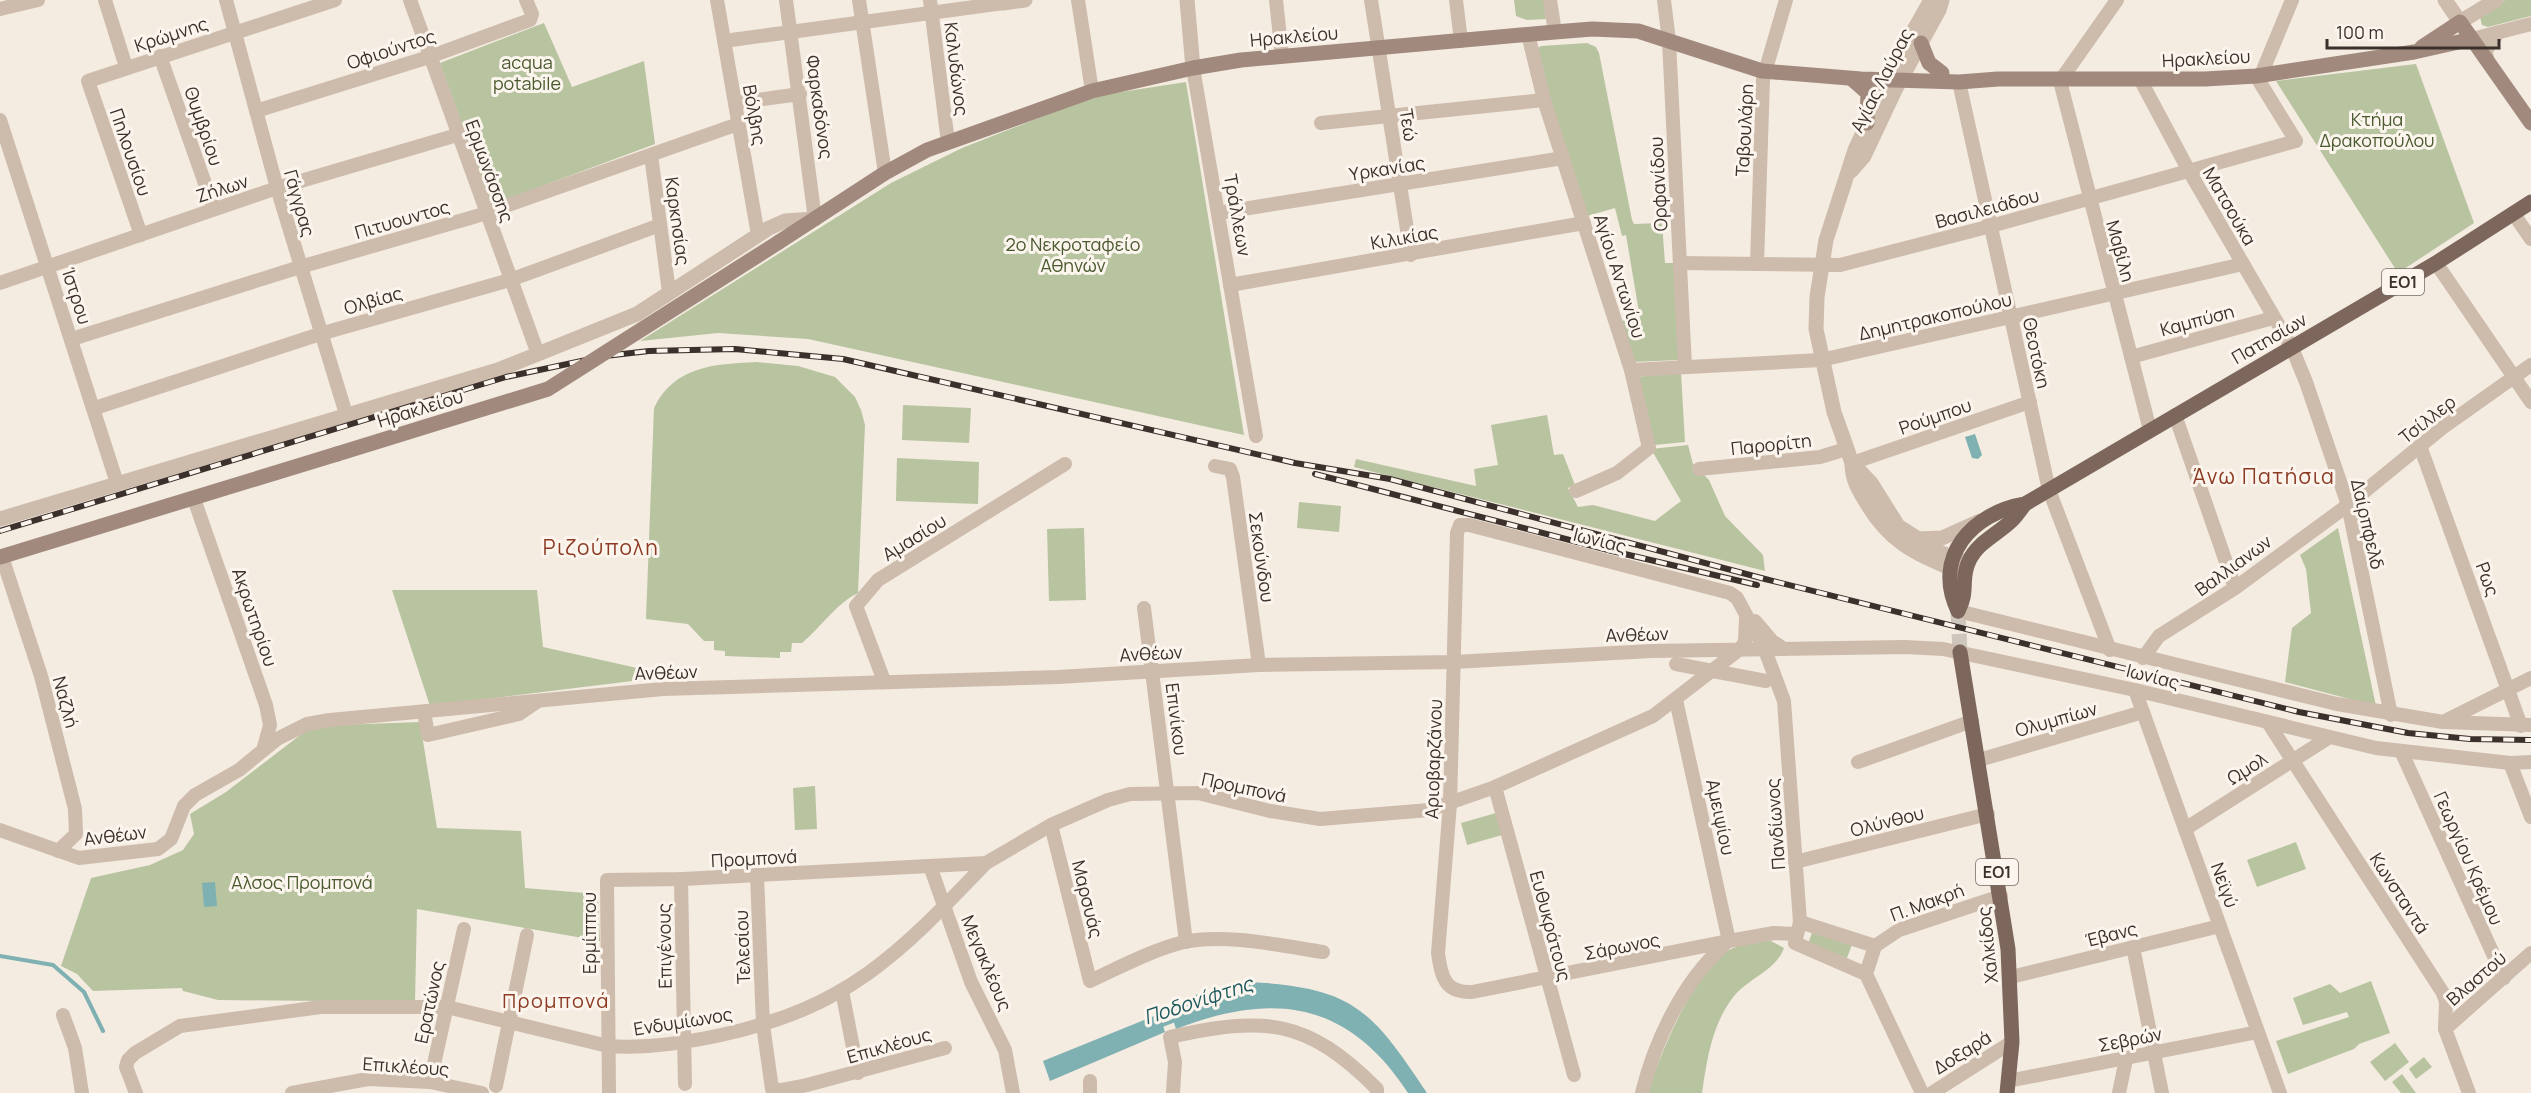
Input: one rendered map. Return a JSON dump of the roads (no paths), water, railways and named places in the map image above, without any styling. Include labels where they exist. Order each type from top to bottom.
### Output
[{"type":"main road","name":"Ηρακλείου","points":[[2414,52],[2460,22]]},
{"type":"main road","points":[[2460,22],[2531,123]]},
{"type":"main road","name":"Ηρακλείου","points":[[1,557],[548,389],[885,173],[948,142],[1092,91],[1193,68],[1282,56],[1528,34],[1631,29],[1767,71],[1852,79],[1942,73],[1998,79],[2141,81],[2259,75],[2414,52],[2472,39]]},
{"type":"main road","points":[[1921,43],[1929,63],[1942,73]]},
{"type":"main road","name":"Ηρακλείου","points":[[1802,73],[1829,70],[1959,82],[1998,79]]},
{"type":"main road","points":[[1852,79],[1868,93],[1867,123]]},
{"type":"main road","name":"Πατησίων","points":[[1950,562],[1962,541],[1988,518],[2004,508],[2025,504],[2436,263],[2531,202]]},
{"type":"main road","name":"Πατησίων","points":[[1966,569],[1974,552],[2012,521],[2025,504]]},
{"type":"main road","points":[[1950,562],[1953,600],[1958,611]]},
{"type":"main road","points":[[1958,611],[1965,598],[1966,569]]},
{"type":"main road","name":"Χαλκίδος","points":[[1960,652],[2001,896],[2011,977],[2012,1042],[2008,1087]]},
{"type":"street","points":[[0,9],[38,0]]},
{"type":"street","points":[[105,0],[126,67]]},
{"type":"street","name":"Γάγγρας","points":[[226,0],[276,188],[346,414]]},
{"type":"street","name":"Κρώμνης","points":[[88,81],[335,0]]},
{"type":"street","name":"Ερμωνάσσης","points":[[410,0],[538,354]]},
{"type":"street","name":"Οφιούντος","points":[[256,111],[429,57],[530,20],[532,14],[526,0]]},
{"type":"street","name":"Βόλβης","points":[[717,0],[758,235]]},
{"type":"street","name":"Φαρκαδόνος","points":[[786,0],[815,219]]},
{"type":"street","points":[[859,0],[885,173]]},
{"type":"street","points":[[724,41],[862,22],[930,7],[1025,0]]},
{"type":"street","points":[[1078,0],[1092,91]]},
{"type":"street","name":"Τράλλεων","points":[[1187,0],[1193,68],[1256,436]]},
{"type":"street","points":[[1276,0],[1282,56]]},
{"type":"street","name":"Τεώ","points":[[1371,0],[1411,255]]},
{"type":"street","points":[[1456,0],[1461,41]]},
{"type":"street","points":[[1550,0],[1555,32]]},
{"type":"street","name":"Ορφανίδου","points":[[1664,0],[1669,41],[1685,367]]},
{"type":"street","name":"Ταβουλάρη","points":[[1757,264],[1763,85],[1786,0]]},
{"type":"street","name":"Αγίας Λαύρας","points":[[1849,173],[1864,156],[1924,8],[1931,0]]},
{"type":"street","name":"Αγίας Λαύρας","points":[[1942,0],[1921,43],[1896,76],[1867,123],[1855,150],[1826,240],[1821,266],[1816,328],[1821,360],[1849,456],[1852,475],[1883,528],[1910,549],[1966,569]]},
{"type":"street","points":[[2060,81],[2117,0]]},
{"type":"street","points":[[2259,75],[2292,0]]},
{"type":"street","points":[[2445,0],[2460,22],[2496,0]]},
{"type":"street","name":"Καλυδώνος","points":[[930,7],[948,142]]},
{"type":"street","name":"Ηρακλείου","points":[[2472,39],[2531,24]]},
{"type":"street","points":[[2487,60],[2486,51],[2497,33]]},
{"type":"street","name":"Αγίου Αντωνίου","points":[[1528,34],[1544,99],[1630,370],[1649,448],[1617,473],[1576,491]]},
{"type":"street","name":"Θυμβρίου","points":[[160,56],[214,209]]},
{"type":"street","name":"Βασιλειάδου","points":[[1680,263],[1840,265],[2089,200],[2296,141],[2259,75]]},
{"type":"street","name":"Πηλουσίου","points":[[88,81],[141,235]]},
{"type":"street","name":"Μαβίλη","points":[[2060,81],[2150,430]]},
{"type":"street","name":"Ματσούκα","points":[[2141,81],[2189,171],[2292,348]]},
{"type":"street","name":"Θεοτόκη","points":[[1959,82],[2049,490]]},
{"type":"street","points":[[735,103],[800,94]]},
{"type":"street","points":[[1321,123],[1544,99]]},
{"type":"street","name":"Ίστρου","points":[[0,120],[95,408],[117,483]]},
{"type":"street","name":"Πιτυουντος","points":[[72,339],[300,267],[486,213],[738,124]]},
{"type":"street","name":"Ζήλων","points":[[0,283],[276,188],[458,135]]},
{"type":"street","name":"Καρκησίας","points":[[651,155],[669,292]]},
{"type":"street","name":"Υρκανίας","points":[[1218,213],[1563,158]]},
{"type":"street","points":[[2513,213],[2531,239]]},
{"type":"street","name":"Ηρακλείου","points":[[0,519],[498,370],[622,322],[758,235],[785,221],[815,219]]},
{"type":"street","name":"Κιλικίας","points":[[1230,285],[1584,223]]},
{"type":"street","name":"Ολβίας","points":[[95,408],[320,334],[510,280],[660,225]]},
{"type":"street","points":[[2436,263],[2531,402]]},
{"type":"street","name":"Δημητρακοπούλου","points":[[1630,370],[1821,360],[2243,264]]},
{"type":"street","name":"Καμπύση","points":[[2131,357],[2273,318]]},
{"type":"street","name":"Δαίρπφελδ","points":[[2292,348],[2348,505],[2391,715]]},
{"type":"street","name":"Τσίλλερ","points":[[2348,505],[2420,446],[2531,365]]},
{"type":"street","name":"Ρούμπου","points":[[1849,456],[2030,402]]},
{"type":"street","points":[[2175,415],[2235,588]]},
{"type":"street","name":"Ρως","points":[[2420,446],[2509,689],[2526,726]]},
{"type":"street","name":"Αγίας Λαύρας","points":[[1849,456],[1870,483],[1895,523],[1950,562]]},
{"type":"street","name":"Παρορίτη","points":[[1699,469],[1849,456]]},
{"type":"street","name":"Αμασίου","points":[[884,681],[856,606],[878,580],[1065,464]]},
{"type":"street","name":"Σεκούνδου","points":[[1215,466],[1230,469],[1233,477],[1259,665]]},
{"type":"street","points":[[2049,490],[2110,650]]},
{"type":"street","name":"Ακρωτηρίου","points":[[194,499],[267,705],[270,725],[264,747]]},
{"type":"street","name":"Βαλλιανων","points":[[2143,658],[2159,636],[2235,588],[2348,505]]},
{"type":"street","points":[[1916,539],[1942,538],[1988,518]]},
{"type":"street","name":"Ιωνίας","points":[[1460,525],[1469,525],[1730,593]]},
{"type":"street","name":"Αριοβαρζάνου","points":[[1453,990],[1445,984],[1440,972],[1438,953],[1450,804],[1457,533],[1460,525]]},
{"type":"street","name":"Ναζλή","points":[[1,557],[41,676],[76,817],[76,834],[58,851]]},
{"type":"street","name":"Πανδίωνος","points":[[1730,593],[1737,598],[1765,650],[1784,701],[1795,862],[1797,933]]},
{"type":"street","name":"Επινίκου","points":[[1144,608],[1186,942]]},
{"type":"street","name":"Ιωνίας","points":[[1958,611],[2143,658],[2391,715],[2443,722],[2526,726]]},
{"type":"street","points":[[1740,649],[1745,642],[1747,628],[1745,616]]},
{"type":"street","points":[[1745,616],[1755,621],[1772,641],[1784,649]]},
{"type":"street","name":"Ιωνίας","points":[[1765,650],[1905,648],[1960,652],[2135,690],[2328,738],[2402,753],[2510,763],[2531,762]]},
{"type":"street","name":"Προμπονά","points":[[607,880],[681,879],[986,862],[1051,825],[1108,800],[1130,794],[1168,792],[1198,794],[1270,811],[1320,819],[1411,813],[1450,804],[1495,787],[1630,728],[1681,697],[1740,649]]},
{"type":"street","name":"Ανθέων","points":[[2,832],[83,858],[153,850],[163,846],[173,835],[188,801],[238,770],[264,747],[307,724],[663,689],[1058,677],[1259,665],[1454,662],[1651,651],[1765,650]]},
{"type":"street","name":"Πανδίωνος","points":[[1765,650],[1766,681]]},
{"type":"street","points":[[1651,651],[1676,664]]},
{"type":"street","name":"Ανθέων","points":[[1676,664],[1712,673],[1766,681]]},
{"type":"street","name":"Αμειψίου","points":[[1676,664],[1686,681],[1681,697],[1727,942]]},
{"type":"street","points":[[2443,722],[2531,678]]},
{"type":"street","points":[[1766,681],[1784,701]]},
{"type":"street","name":"Νεϊγύ","points":[[2135,690],[2280,1093]]},
{"type":"street","name":"Ανθέων","points":[[424,712],[429,735],[519,714],[540,700]]},
{"type":"street","points":[[472,707],[475,724]]},
{"type":"street","name":"Ολυμπίων","points":[[1979,760],[2143,712]]},
{"type":"street","points":[[1858,762],[1972,722]]},
{"type":"street","name":"Κωνσταντά","points":[[2269,724],[2443,993],[2446,1002],[2445,1029],[2469,1093]]},
{"type":"street","name":"Ωμολ","points":[[2185,829],[2328,738]]},
{"type":"street","name":"Γεωργίου Κρέμου","points":[[2402,753],[2504,978]]},
{"type":"street","points":[[2510,763],[2531,817]]},
{"type":"street","name":"Ευθυκράτους","points":[[1495,787],[1574,1075]]},
{"type":"street","name":"Ολύνθου","points":[[1795,862],[1988,814]]},
{"type":"street","name":"Μαρσυάς","points":[[1051,825],[1090,981],[1158,951],[1186,942]]},
{"type":"street","name":"Ενδυμίωνος","points":[[136,1093],[126,1067],[128,1060],[135,1053],[180,1026],[321,1007],[447,1007],[608,1046],[651,1046],[684,1042],[763,1025],[807,1009],[842,992],[891,958],[986,862]]},
{"type":"street","name":"Μεγακλέους","points":[[930,866],[971,982],[1005,1050],[1013,1093]]},
{"type":"street","name":"Τελεσίου","points":[[757,875],[763,1025],[772,1089]]},
{"type":"street","name":"Επιγένους","points":[[681,879],[686,1084]]},
{"type":"street","name":"Ερμίππου","points":[[607,880],[609,1093]]},
{"type":"street","name":"Π. Μακρή","points":[[1875,946],[1899,930],[2001,896]]},
{"type":"street","name":"Έβανς","points":[[2011,977],[2220,926]]},
{"type":"street","name":"Ερατώνος","points":[[430,1082],[464,929]]},
{"type":"street","name":"Σάρωνος","points":[[1453,990],[1472,992],[1546,979],[1774,933],[1797,933],[1866,974]]},
{"type":"street","points":[[1797,933],[1875,946],[1866,974],[1922,1093]]},
{"type":"street","points":[[496,1086],[527,935]]},
{"type":"street","points":[[1186,942],[1245,941],[1323,952]]},
{"type":"street","points":[[1642,1093],[1648,1065],[1669,1022],[1709,958],[1727,942]]},
{"type":"street","points":[[2133,947],[2162,1093]]},
{"type":"street","name":"Βλαστού","points":[[2445,1029],[2531,954]]},
{"type":"street","points":[[842,992],[858,1072]]},
{"type":"street","points":[[63,1015],[75,1047],[82,1093]]},
{"type":"street","points":[[1173,1093],[1175,1062],[1170,1037],[1224,1025],[1279,1027],[1308,1036],[1327,1047],[1377,1091]]},
{"type":"street","name":"Σεβρών","points":[[2008,1087],[2126,1059],[2258,1032]]},
{"type":"street","name":"Δοξαρά","points":[[1932,1093],[2012,1042]]},
{"type":"street","name":"Επικλέους","points":[[772,1089],[781,1090],[858,1072],[945,1048]]},
{"type":"street","points":[[2119,1093],[2126,1059]]},
{"type":"street","name":"Επικλέους","points":[[292,1093],[360,1079],[381,1086],[430,1082],[482,1093]]},
{"type":"water","points":[[1975,434],[1982,455],[1978,459],[1972,458],[1965,437]]},
{"type":"water","points":[[215,882],[217,906],[204,907],[202,883]]},
{"type":"water","points":[[1248,982],[1312,990],[1336,997],[1356,1008],[1390,1041],[1427,1093],[1408,1093],[1385,1062],[1360,1039],[1334,1022],[1306,1012],[1277,1008],[1245,1010],[1212,1017],[1176,1029],[1170,1010],[1191,996]]},
{"type":"water","points":[[1159,1014],[1165,1032],[1050,1081],[1043,1061]]},
{"type":"waterway","name":"Ποδονίφτης","points":[[0,956],[53,965],[84,992],[103,1031]]},
{"type":"waterway","name":"Ποδονίφτης","points":[[1160,1026],[1178,1019]]},
{"type":"tunnel","points":[[1958,611],[1960,652]]},
{"type":"railway","points":[[0,531],[506,377],[605,356],[649,351],[735,349],[843,359],[1295,463],[1390,479],[1765,579],[2299,712],[2408,733],[2470,739],[2531,740]]},
{"type":"railway","points":[[1315,474],[1612,551],[1757,585]]},
{"type":"district","name":"Άνω Πατήσια","points":[[2264,476]]},
{"type":"district","name":"Ριζούπολη","points":[[601,547]]},
{"type":"district","name":"Προμπονά","points":[[556,1000]]},
{"type":"park label","name":"acqua potabile","points":[[527,72]]},
{"type":"park label","name":"Κτήμα Δρακοπούλου","points":[[2377,129]]},
{"type":"park label","name":"2ο Νεκροταφείο Αθηνών","points":[[1073,254]]},
{"type":"park label","name":"Αλσος Προμπονά","points":[[302,882]]}]
